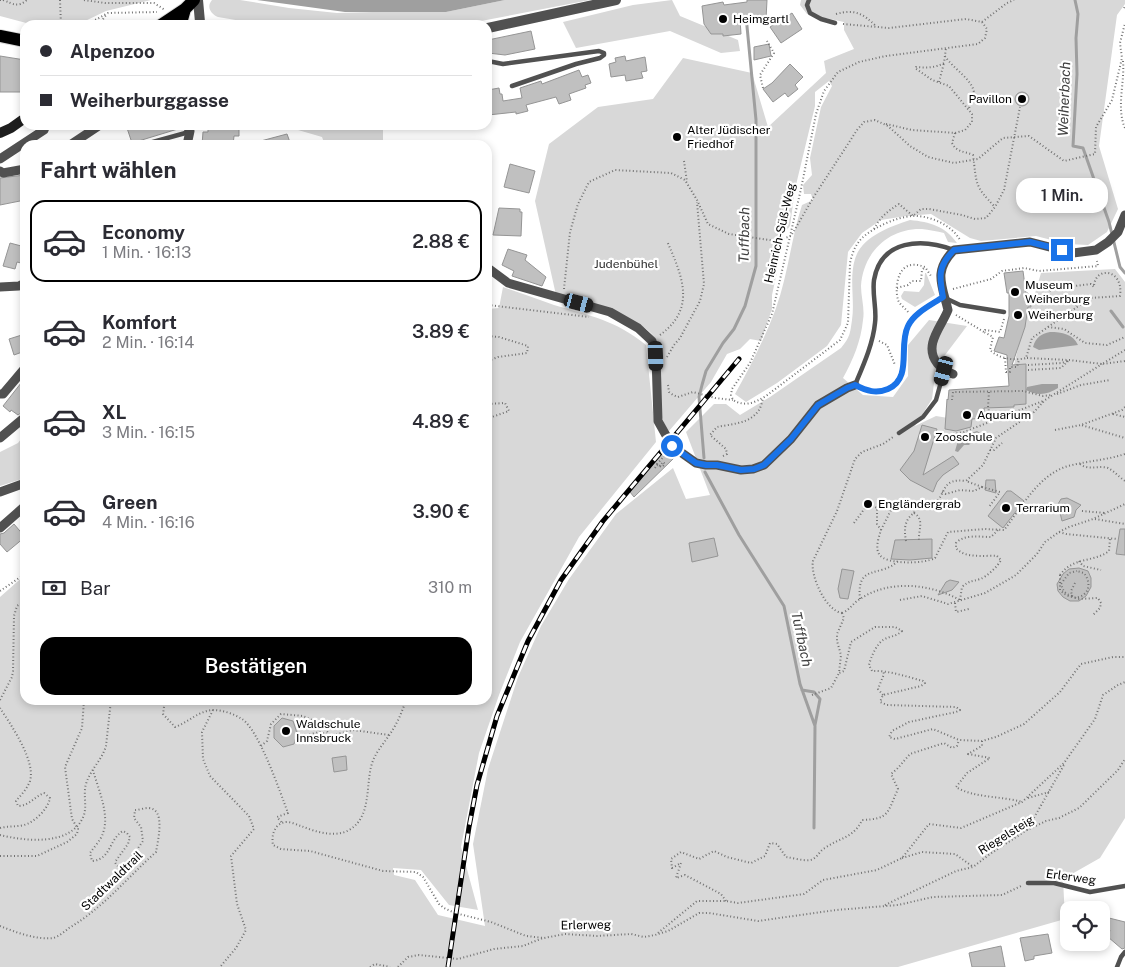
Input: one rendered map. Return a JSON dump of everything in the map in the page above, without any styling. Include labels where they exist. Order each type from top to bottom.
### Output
[{"type":"main road","points":[[168,20],[190,4]]},
{"type":"main road","points":[[182,20],[190,4]]},
{"type":"main road","points":[[0,36],[20,39]]},
{"type":"main road","points":[[0,133],[20,122]]},
{"type":"street","points":[[198,0],[200,20]]},
{"type":"street","points":[[492,27],[616,0]]},
{"type":"street","points":[[29,140],[44,130]]},
{"type":"street","points":[[78,140],[92,130]]},
{"type":"street","points":[[0,159],[20,146]]},
{"type":"street","points":[[0,171],[3,173],[20,170]]},
{"type":"street","points":[[953,374],[944,371],[934,359],[932,353],[935,334],[948,310],[943,297],[940,279],[943,265],[958,249],[997,247],[1030,242],[1073,253],[1096,250],[1118,232],[1125,215]]},
{"type":"street","points":[[492,271],[508,282],[610,312],[638,328],[652,341],[656,356],[658,421],[672,446],[696,463],[741,470],[754,469],[764,465],[791,439],[818,405],[855,385]]},
{"type":"street","points":[[0,287],[20,286]]},
{"type":"street","points":[[0,394],[3,394],[20,374]]},
{"type":"street","points":[[0,438],[20,420]]},
{"type":"street","points":[[0,492],[20,485]]},
{"type":"street","points":[[0,528],[20,510]]},
{"type":"lane","points":[[809,0],[810,13],[835,23]]},
{"type":"lane","points":[[492,62],[503,64],[599,51],[604,53],[604,56],[600,58],[576,64],[512,86]]},
{"type":"lane","points":[[156,140],[183,130]]},
{"type":"lane","points":[[958,249],[926,243],[910,243],[897,248],[884,258],[877,270],[874,282],[876,316],[872,338],[855,385],[876,392],[890,388],[897,383],[903,370],[904,335],[912,318],[943,297],[960,305],[1004,312]]},
{"type":"lane","points":[[899,433],[923,417],[936,400],[944,371]]},
{"type":"lane","name":"Erlerweg","points":[[1028,883],[1054,883],[1090,892],[1125,886]]},
{"type":"lane","points":[[1117,967],[1125,952]]},
{"type":"path","points":[[2,0],[17,5],[21,5],[27,0]]},
{"type":"path","points":[[60,0],[61,20]]},
{"type":"path","points":[[84,0],[104,3],[154,3],[163,8]]},
{"type":"path","points":[[835,23],[890,28],[966,19],[982,22],[1014,0]]},
{"type":"path","points":[[95,20],[108,13],[157,12]]},
{"type":"path","points":[[830,22],[836,14],[847,12],[864,15],[877,27]]},
{"type":"path","points":[[102,20],[108,13]]},
{"type":"path","name":"Heinrich-Süß-Weg","points":[[733,400],[731,395],[732,389],[750,363],[772,314],[791,236],[816,114],[824,91],[838,72],[859,62],[886,56],[978,44],[985,38],[987,29],[982,22]]},
{"type":"path","points":[[1125,23],[1120,43],[1124,68],[1122,122],[1125,128]]},
{"type":"path","points":[[763,88],[760,75],[774,53],[767,41]]},
{"type":"path","points":[[939,83],[946,48]]},
{"type":"path","points":[[945,56],[954,69],[964,76],[974,88],[974,94],[970,99],[969,111]]},
{"type":"path","points":[[884,123],[910,146],[928,157],[954,163],[973,161],[1003,138],[1015,136],[1029,136],[1064,161],[1095,154],[1096,127],[1112,100],[1122,58]]},
{"type":"path","points":[[563,299],[570,232],[578,204],[589,182],[615,170],[671,173],[685,180],[688,184],[708,224],[735,235],[776,240],[791,236],[813,198],[864,122],[875,120],[912,130],[955,133],[965,130],[972,122],[972,114],[949,86],[932,80],[915,68],[938,66],[944,62]]},
{"type":"path","points":[[667,383],[669,392],[678,397],[693,392],[702,393],[715,398],[733,400],[745,405],[763,398],[840,340],[848,323],[850,263],[853,253],[862,239],[873,231],[913,216],[921,210],[929,209],[982,219],[990,215],[1004,190],[1009,156],[1020,107]]},
{"type":"path","points":[[955,133],[952,143],[954,148],[960,152],[972,154],[975,182],[982,194],[995,207]]},
{"type":"path","points":[[684,161],[688,184]]},
{"type":"path","points":[[656,356],[666,358],[680,338],[700,301],[704,284],[697,200]]},
{"type":"path","points":[[873,231],[878,220],[886,212],[899,204],[913,216],[932,220],[947,226],[959,237],[958,249]]},
{"type":"path","points":[[652,341],[668,329],[679,317],[683,303],[679,268],[667,241]]},
{"type":"path","points":[[912,318],[898,299],[897,289],[901,274],[906,267],[916,264],[926,267],[934,281],[940,279]]},
{"type":"path","points":[[943,297],[954,288],[991,279],[1002,272],[1024,268],[1039,271],[1098,266]]},
{"type":"path","points":[[897,289],[908,285],[912,281],[921,281],[922,270],[926,267]]},
{"type":"path","points":[[1026,358],[1032,338],[1090,298],[1120,296],[1120,283],[1117,277],[1112,274],[1097,276],[1094,280],[1094,287],[1091,284],[1051,288],[1047,296],[1054,303],[1073,303],[1078,306]]},
{"type":"path","points":[[492,305],[594,318]]},
{"type":"path","points":[[948,310],[993,337],[990,350],[1005,358],[1019,360],[1026,358],[1069,360],[1102,364],[1125,361]]},
{"type":"path","points":[[984,332],[985,330],[1000,332],[1002,330],[1004,312]]},
{"type":"path","points":[[1048,327],[1064,329],[1085,344],[1107,345],[1125,337]]},
{"type":"path","points":[[492,336],[528,346],[527,353],[492,359]]},
{"type":"path","points":[[872,338],[886,345],[897,368]]},
{"type":"path","points":[[953,434],[964,432],[1045,400],[1125,350]]},
{"type":"path","points":[[1005,358],[1006,372],[1010,372],[1010,367],[1017,367],[1019,360]]},
{"type":"path","points":[[1028,365],[1062,363],[1069,360]]},
{"type":"path","points":[[1028,370],[1061,368],[1069,360]]},
{"type":"path","points":[[952,400],[953,392],[1023,391],[1043,396],[1054,395],[1081,385],[1110,380]]},
{"type":"path","points":[[988,392],[988,407],[991,421]]},
{"type":"path","points":[[706,465],[711,458],[727,454],[726,449],[710,435],[717,427],[738,424],[750,418],[760,410],[763,398]]},
{"type":"path","points":[[966,481],[983,465],[996,438],[1034,412],[1045,400]]},
{"type":"path","points":[[492,404],[505,403],[509,411],[492,417]]},
{"type":"path","points":[[1055,430],[1082,425],[1113,414],[1125,407]]},
{"type":"path","points":[[1113,414],[1125,416]]},
{"type":"path","points":[[1082,425],[1125,438]]},
{"type":"path","points":[[899,433],[883,444],[862,452],[854,459],[837,511],[812,561],[814,574],[832,610],[842,613],[848,611],[860,599],[889,587],[924,586],[960,600]]},
{"type":"path","points":[[990,450],[994,450],[1002,443]]},
{"type":"path","points":[[670,457],[667,452],[663,457],[656,467],[662,467],[665,464],[664,462],[660,466],[657,464],[663,457],[672,446]]},
{"type":"path","points":[[989,507],[1000,492],[959,480],[950,482],[935,504],[895,505],[881,530],[877,549],[879,556],[886,560],[898,561],[931,560],[935,558],[948,532],[985,529],[1004,530],[1044,479],[1066,467],[1125,454]]},
{"type":"path","points":[[1079,463],[1088,468],[1103,467],[1109,469],[1125,480]]},
{"type":"path","points":[[942,492],[946,494],[960,490],[974,491],[982,487]]},
{"type":"path","points":[[854,523],[868,504],[877,508],[877,524],[881,530]]},
{"type":"path","points":[[900,600],[922,596],[948,604],[985,593],[1016,575],[1037,554],[1045,542],[1059,532],[1094,519],[1125,504]]},
{"type":"path","points":[[906,541],[906,523],[914,513],[915,506]]},
{"type":"path","points":[[1082,511],[1108,513]]},
{"type":"path","points":[[914,513],[921,520],[919,541]]},
{"type":"path","points":[[1094,519],[1125,524]]},
{"type":"path","points":[[960,600],[962,587],[972,580],[982,578],[999,564],[1001,560],[998,556],[959,553],[956,543],[969,537],[991,537],[998,530]]},
{"type":"path","points":[[1059,532],[1117,539]]},
{"type":"path","points":[[1092,616],[1100,608],[1101,603],[1098,598],[1078,599],[1072,596],[1066,594],[1062,590],[1061,584],[1070,573],[1084,572],[1089,586],[1086,593],[1080,597],[1072,598],[1066,595],[1060,590],[1060,575],[1070,564],[1102,556],[1109,551],[1110,539]]},
{"type":"path","points":[[860,599],[859,588],[863,577],[871,572],[894,565],[898,561]]},
{"type":"path","points":[[1079,561],[1083,566],[1101,570]]},
{"type":"path","points":[[0,591],[20,577]]},
{"type":"path","points":[[1072,596],[1071,591],[1075,583]]},
{"type":"path","points":[[954,602],[956,612],[969,609]]},
{"type":"path","points":[[0,700],[12,677],[14,616],[17,606],[20,604]]},
{"type":"path","points":[[812,695],[831,688],[839,673],[841,655],[836,641],[838,628],[844,618],[842,613]]},
{"type":"path","points":[[839,673],[844,671],[851,642],[875,627],[895,626],[902,631],[882,641],[872,655],[869,665],[872,671],[883,670],[926,683],[921,686],[883,695]]},
{"type":"path","points":[[883,695],[880,702],[887,705],[956,707],[960,710],[910,722],[892,732],[889,737],[895,739],[933,729],[960,740],[982,741],[996,737],[1024,724],[1060,692],[1081,664],[1113,657],[1125,657]]},
{"type":"path","points":[[883,670],[884,674],[878,690],[883,695]]},
{"type":"path","points":[[1027,830],[1064,763],[1095,720],[1103,695],[1125,682]]},
{"type":"path","points":[[0,856],[37,856],[67,842],[77,834],[78,829],[72,820],[65,767],[82,728],[84,705]]},
{"type":"path","points":[[0,834],[20,840],[45,840],[62,835],[76,826],[84,814],[87,782],[106,746],[110,705]]},
{"type":"path","points":[[164,705],[163,714],[175,727],[186,723],[199,713],[213,710],[228,712],[244,720],[261,746],[288,813],[277,817],[282,823],[291,823],[318,832],[332,834],[344,832],[359,822],[366,804],[373,758],[389,736],[404,705]]},
{"type":"path","points":[[0,708],[26,753],[31,770],[30,781],[16,801],[18,806],[29,803],[44,793],[50,798],[49,804],[44,810],[26,825],[0,828]]},
{"type":"path","points":[[213,710],[202,732],[203,759],[210,776],[249,816],[254,829],[231,856],[236,904],[246,930],[236,948],[220,967]]},
{"type":"path","points":[[261,746],[267,741],[271,724],[281,714],[303,716],[323,725],[330,736]]},
{"type":"path","points":[[297,732],[302,736],[320,732],[330,736],[353,730],[389,736]]},
{"type":"path","points":[[726,901],[722,894],[684,875],[676,878],[681,862],[672,868],[671,859],[681,852],[699,859],[714,852],[751,863],[765,856],[770,843],[777,844],[786,857],[809,860],[816,857],[825,848],[858,829],[862,820],[878,819],[886,814],[898,789],[891,774],[910,754],[944,743],[952,748],[957,746],[960,740]]},
{"type":"path","points":[[982,741],[982,746],[968,754],[990,758],[967,772],[956,787],[963,792],[1010,798],[1022,802]]},
{"type":"path","name":"Riegelsteig","points":[[883,906],[956,871],[973,867],[1027,830],[1079,808],[1118,770],[1125,760]]},
{"type":"path","points":[[902,858],[929,824],[961,828],[1022,802],[1064,763]]},
{"type":"path","name":"Stadtwaldtrail","points":[[0,926],[11,931],[42,938],[54,938],[85,920],[156,852],[160,820],[156,811],[149,808],[135,810],[134,818],[141,827],[143,841],[125,867],[116,866],[115,862],[128,844],[130,837],[127,832],[123,831],[118,834],[107,854],[98,860],[92,861],[90,853],[103,835],[105,826],[102,801],[93,770]]},
{"type":"path","points":[[1027,799],[1049,792]]},
{"type":"path","name":"Erlerweg","points":[[282,823],[272,833],[273,844],[277,848],[310,851],[383,870],[416,872],[423,877],[439,904],[444,908],[455,913],[491,922],[526,936],[544,938],[564,934],[597,936],[631,934],[644,937],[668,931],[699,913],[758,921],[836,910],[898,905],[933,897],[1002,895],[1028,883]]},
{"type":"path","points":[[655,935],[697,901],[738,903],[804,894],[823,880],[877,870],[902,858],[922,852],[955,854],[973,867]]},
{"type":"path","points":[[398,967],[408,957],[419,955],[458,959],[494,949],[523,946],[544,938]]},
{"type":"path","points":[[370,967],[375,964],[390,967]]},
{"type":"green space","points":[[0,0],[151,0],[106,11],[87,20],[20,21],[0,16]]},
{"type":"green space","points":[[212,0],[240,0],[337,13],[446,12],[505,0],[590,0],[486,20],[235,20],[218,17],[213,14],[210,10]]},
{"type":"green space","points":[[672,0],[680,16],[738,40],[740,51],[721,53],[670,31],[576,48],[563,22],[633,5]]},
{"type":"green space","name":"Judenbühel","points":[[801,0],[1125,0],[1125,4],[1117,15],[1099,146],[1118,209],[1107,232],[1088,245],[1067,244],[1036,236],[981,241],[970,238],[931,214],[881,220],[862,233],[848,252],[841,325],[827,346],[777,383],[746,402],[735,394],[757,352],[776,308],[784,283],[802,205],[813,200],[811,194],[804,194],[803,185],[812,175],[810,158],[821,107],[832,86],[829,81],[815,92],[815,106],[795,189],[790,226],[773,247],[777,272],[772,295],[772,309],[761,341],[750,339],[740,349],[727,354],[711,382],[669,431],[665,426],[661,411],[660,353],[657,342],[651,333],[628,318],[556,295],[535,201],[549,144],[598,107],[653,99],[683,58],[752,73],[768,127],[826,73],[824,61],[854,49],[844,30],[844,22],[807,14],[800,5]]},
{"type":"green space","points":[[298,130],[383,130],[383,140],[323,140],[322,137]]},
{"type":"green space","points":[[910,220],[936,226],[952,237],[957,243],[948,242],[944,233],[936,231],[922,229],[898,233],[888,238],[872,253],[863,274],[861,286],[863,316],[860,335],[853,357],[843,378],[863,395],[893,397],[908,376],[908,345],[929,320],[967,326],[936,367],[932,399],[915,426],[936,416],[948,418],[948,413],[946,413],[949,390],[1009,386],[1008,365],[1014,365],[1028,307],[1031,307],[1041,273],[1115,269],[1125,282],[1125,818],[1100,858],[1063,879],[1064,901],[1060,901],[1060,920],[898,967],[0,967],[0,597],[20,579],[20,705],[492,705],[492,309],[499,308],[503,287],[613,324],[646,345],[656,442],[579,537],[520,642],[479,753],[461,847],[478,910],[449,905],[421,870],[393,868],[394,875],[415,880],[438,915],[485,926],[473,844],[488,769],[518,677],[541,626],[569,579],[616,514],[673,468],[686,499],[710,495],[686,432],[714,404],[726,404],[740,415],[770,397],[841,348],[848,338],[851,329],[853,313],[852,274],[855,259],[864,244],[878,234]]},
{"type":"green space","points":[[925,273],[935,295],[915,307],[902,299],[901,296],[904,291],[919,292],[924,285]]},
{"type":"green space","points":[[20,440],[20,480],[0,486],[0,452]]},
{"type":"shaded area","points":[[257,0],[505,0],[446,12],[345,12]]},
{"type":"shaded area","points":[[1050,332],[1067,334],[1078,345],[1039,350],[1033,347],[1039,336]]},
{"type":"shaded area","points":[[1042,384],[1058,384],[1058,388],[1042,394],[1026,390],[1027,387]]},
{"type":"shaded area","points":[[977,431],[980,433],[969,445],[964,445],[958,452],[955,451],[959,437]]},
{"type":"building","name":"Heimgartl","points":[[747,0],[767,0],[766,19],[740,19],[741,34],[723,36],[723,34],[711,34],[704,24],[702,6],[723,2],[724,5],[747,2]]},
{"type":"building","points":[[792,13],[802,29],[781,43],[770,27]]},
{"type":"building","points":[[531,31],[535,49],[505,55],[492,53],[492,39]]},
{"type":"building","points":[[769,44],[771,56],[754,60],[754,47]]},
{"type":"building","points":[[0,56],[20,59],[20,92],[0,92]]},
{"type":"building","points":[[625,56],[626,61],[645,57],[647,71],[641,72],[643,78],[626,81],[625,75],[611,77],[609,64],[616,62],[615,58]]},
{"type":"building","points":[[790,64],[803,77],[795,85],[798,89],[788,97],[785,93],[773,102],[763,89],[772,83]]},
{"type":"building","points":[[579,70],[582,77],[588,75],[591,83],[585,85],[586,88],[569,94],[571,100],[559,104],[556,97],[526,105],[528,111],[516,114],[516,112],[492,115],[492,89],[499,88],[503,101],[522,98],[520,88],[541,81],[542,84]]},
{"type":"building","name":"Pavillon","points":[[1022,92],[1027,94],[1029,99],[1027,104],[1022,106],[1017,104],[1015,99],[1017,94]]},
{"type":"building","points":[[128,130],[174,130],[142,140],[131,140]]},
{"type":"building","points":[[208,130],[239,130],[239,136],[234,136],[234,140],[202,140],[203,132],[208,132]]},
{"type":"building","points":[[287,134],[289,140],[264,140]]},
{"type":"building","points":[[510,164],[535,171],[529,193],[504,187]]},
{"type":"building","points":[[20,176],[20,201],[0,205],[0,178]]},
{"type":"building","points":[[499,208],[520,209],[520,212],[522,212],[521,236],[493,235]]},
{"type":"building","points":[[10,243],[20,246],[20,263],[17,262],[15,269],[3,266]]},
{"type":"building","points":[[508,249],[527,255],[525,260],[546,277],[542,286],[512,276],[514,271],[502,265]]},
{"type":"building","points":[[1023,271],[1026,293],[1028,293],[1028,298],[1030,298],[1031,307],[1028,307],[1025,327],[1012,365],[1026,364],[1026,404],[1014,405],[1014,407],[984,408],[985,418],[972,419],[971,427],[956,431],[945,429],[949,390],[1009,386],[1007,355],[994,351],[999,337],[1004,338],[1009,316],[1009,293],[1007,293],[1004,273]]},
{"type":"building","points":[[20,336],[20,353],[14,355],[9,339]]},
{"type":"building","points":[[20,384],[20,414],[18,415],[11,410],[10,412],[3,406]]},
{"type":"building","points":[[922,425],[937,429],[923,475],[953,456],[959,464],[943,475],[937,482],[933,492],[910,480],[900,470],[914,451]]},
{"type":"building","points":[[666,449],[674,458],[634,497],[630,492]]},
{"type":"building","points":[[986,480],[995,480],[996,493],[985,490]]},
{"type":"building","name":"Terrarium","points":[[1007,491],[1011,491],[1024,501],[1003,528],[988,516]]},
{"type":"building","points":[[1067,498],[1081,505],[1076,510],[1074,517],[1062,521],[1058,504],[1061,499]]},
{"type":"building","points":[[14,524],[20,531],[20,541],[7,552],[0,544],[0,534],[4,533]]},
{"type":"building","points":[[1120,529],[1125,529],[1125,555],[1116,554]]},
{"type":"building","points":[[714,538],[718,556],[692,562],[689,543]]},
{"type":"building","points":[[932,539],[932,558],[891,559],[895,540]]},
{"type":"building","points":[[1079,568],[1088,571],[1091,578],[1091,587],[1086,596],[1079,601],[1070,601],[1058,591],[1057,584],[1063,574],[1069,569]]},
{"type":"building","points":[[842,569],[854,571],[848,599],[840,598],[838,589]]},
{"type":"building","points":[[950,580],[959,582],[952,590],[938,595],[946,582]]},
{"type":"building","points":[[282,718],[293,721],[297,733],[294,744],[283,747],[274,738],[274,726]]},
{"type":"building","points":[[346,756],[347,770],[334,772],[332,758]]},
{"type":"building","points":[[1110,918],[1125,922],[1125,948],[1122,949],[1110,939]]},
{"type":"building","points":[[1048,934],[1052,953],[1034,956],[1034,959],[1025,961],[1020,938]]},
{"type":"building","points":[[1001,946],[1005,967],[972,967],[969,953]]},
{"type":"waterway","name":"Weiherbach","points":[[1075,0],[1078,14],[1073,146],[1083,148],[1109,222],[1120,267],[1125,273]]},
{"type":"waterway","name":"Tuffbach","points":[[704,458],[699,397],[702,385],[706,371],[734,329],[745,306],[756,266],[756,120],[746,16]]},
{"type":"waterway","points":[[1111,311],[1123,327]]},
{"type":"waterway","name":"Tuffbach","points":[[705,472],[739,535],[784,606],[800,684],[815,726],[814,828]]},
{"type":"waterway","points":[[802,690],[814,692],[820,699],[815,725]]},
{"type":"railway","points":[[448,967],[477,785],[497,716],[528,641],[561,580],[603,521],[739,359]]},
{"type":"place","name":"Heimgartl","points":[[723,19]]},
{"type":"place","name":"Pavillon","points":[[1022,99]]},
{"type":"place","name":"Alter Jüdischer Friedhof","points":[[677,137]]},
{"type":"place","name":"Museum Weiherburg","points":[[1015,292]]},
{"type":"place","name":"Weiherburg","points":[[1018,315]]},
{"type":"place","name":"Aquarium","points":[[967,415]]},
{"type":"place","name":"Zooschule","points":[[925,437]]},
{"type":"place","name":"Engländergrab","points":[[868,504]]},
{"type":"place","name":"Terrarium","points":[[1006,508]]},
{"type":"place","name":"Waldschule Innsbruck","points":[[286,731]]},
{"type":"route","points":[[672,446],[696,463],[741,470],[754,469],[764,465],[791,439],[818,405],[855,385],[876,392],[883,391],[897,383],[903,370],[904,335],[908,324],[912,318],[943,297],[940,274],[945,261],[954,250],[997,247],[1030,242],[1062,250]]}]
